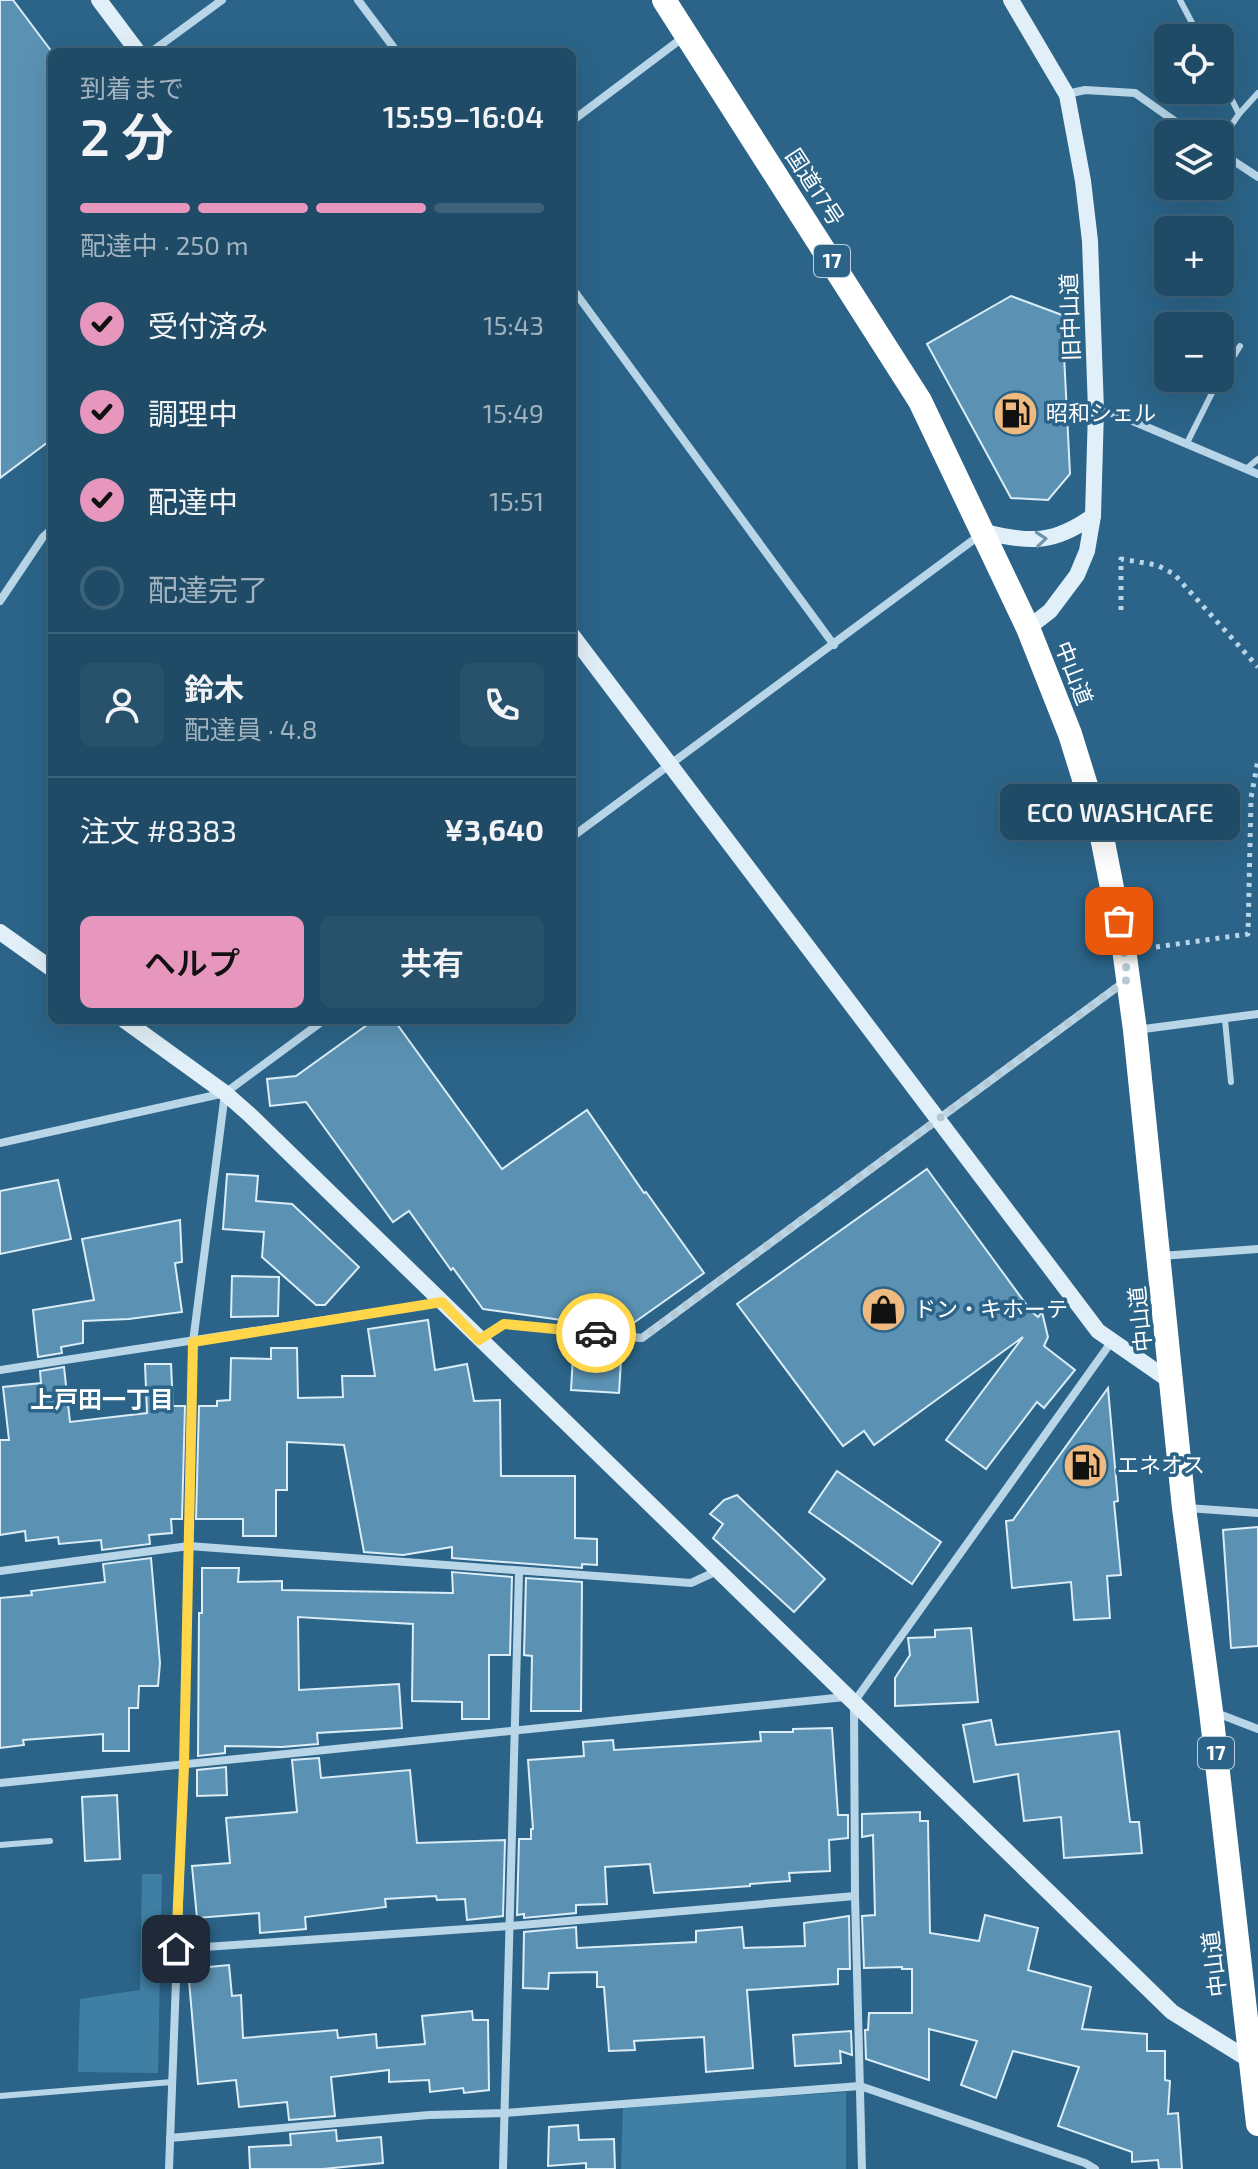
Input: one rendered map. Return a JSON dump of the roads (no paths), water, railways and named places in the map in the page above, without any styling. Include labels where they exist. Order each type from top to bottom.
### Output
[{"type":"highway","name":"国道17号","points":[[664,0],[920,401],[985,532]]},
{"type":"highway","name":"中山道","points":[[985,532],[1028,628],[1070,734],[1102,837],[1128,979],[1160,1256],[1184,1508],[1211,1711],[1258,2124]]},
{"type":"street","points":[[99,0],[135,48]]},
{"type":"street","points":[[156,48],[222,0]]},
{"type":"street","points":[[358,0],[394,48]]},
{"type":"street","name":"旧中山道","points":[[1014,1],[1067,95],[1083,181],[1090,241],[1096,410],[1093,516],[1087,551],[1077,575],[1050,611],[1028,628]]},
{"type":"street","points":[[576,118],[685,35]]},
{"type":"street","points":[[1067,95],[1085,90],[1135,93],[1173,120]]},
{"type":"street","points":[[1234,161],[1258,177]]},
{"type":"street","points":[[576,293],[834,645]]},
{"type":"street","points":[[1096,410],[1116,414],[1258,474]]},
{"type":"street","points":[[576,834],[985,532],[1012,539],[1056,537],[1075,529],[1093,516]]},
{"type":"street","points":[[0,601],[48,533]]},
{"type":"street","points":[[576,640],[1098,1331],[1173,1383]]},
{"type":"street","points":[[0,932],[48,966]]},
{"type":"street","points":[[479,1340],[504,1324],[642,1338],[1128,979]]},
{"type":"street","points":[[1135,1030],[1258,1014]]},
{"type":"street","points":[[130,1024],[225,1093],[1172,2012],[1251,2061]]},
{"type":"street","points":[[0,1143],[225,1093],[319,1024]]},
{"type":"street","points":[[169,2169],[184,1766],[193,1342],[225,1093]]},
{"type":"street","points":[[1160,1256],[1258,1249]]},
{"type":"street","points":[[0,1370],[442,1302]]},
{"type":"street","points":[[862,2169],[850,1700],[1112,1341]]},
{"type":"street","points":[[1184,1508],[1258,1513]]},
{"type":"street","points":[[0,1571],[189,1546],[691,1583],[718,1570]]},
{"type":"street","points":[[503,2169],[519,1572]]},
{"type":"street","points":[[0,1783],[850,1700]]},
{"type":"street","points":[[1211,1711],[1258,1729]]},
{"type":"street","points":[[176,1949],[510,1926],[855,1896]]},
{"type":"street","points":[[170,2138],[429,2115],[505,2113],[860,2086],[1095,2169]]},
{"type":"lane","points":[[1180,0],[1193,24]]},
{"type":"lane","points":[[1234,121],[1258,93]]},
{"type":"lane","points":[[1234,104],[1239,114]]},
{"type":"lane","points":[[1187,443],[1240,346]]},
{"type":"lane","points":[[1246,469],[1258,459]]},
{"type":"lane","points":[[1225,1020],[1231,1082]]},
{"type":"lane","points":[[0,1845],[50,1841]]},
{"type":"lane","points":[[0,2096],[172,2082]]},
{"type":"place","name":"昭和シェル","points":[[1015,413]]},
{"type":"place","name":"ECO WASHCAFE","points":[[1119,921]]},
{"type":"place","name":"ドン・キホーテ","points":[[883,1309]]},
{"type":"place","name":"エネオス","points":[[1086,1465]]},
{"type":"district","name":"上戸田一丁目","points":[[102,1400]]}]
